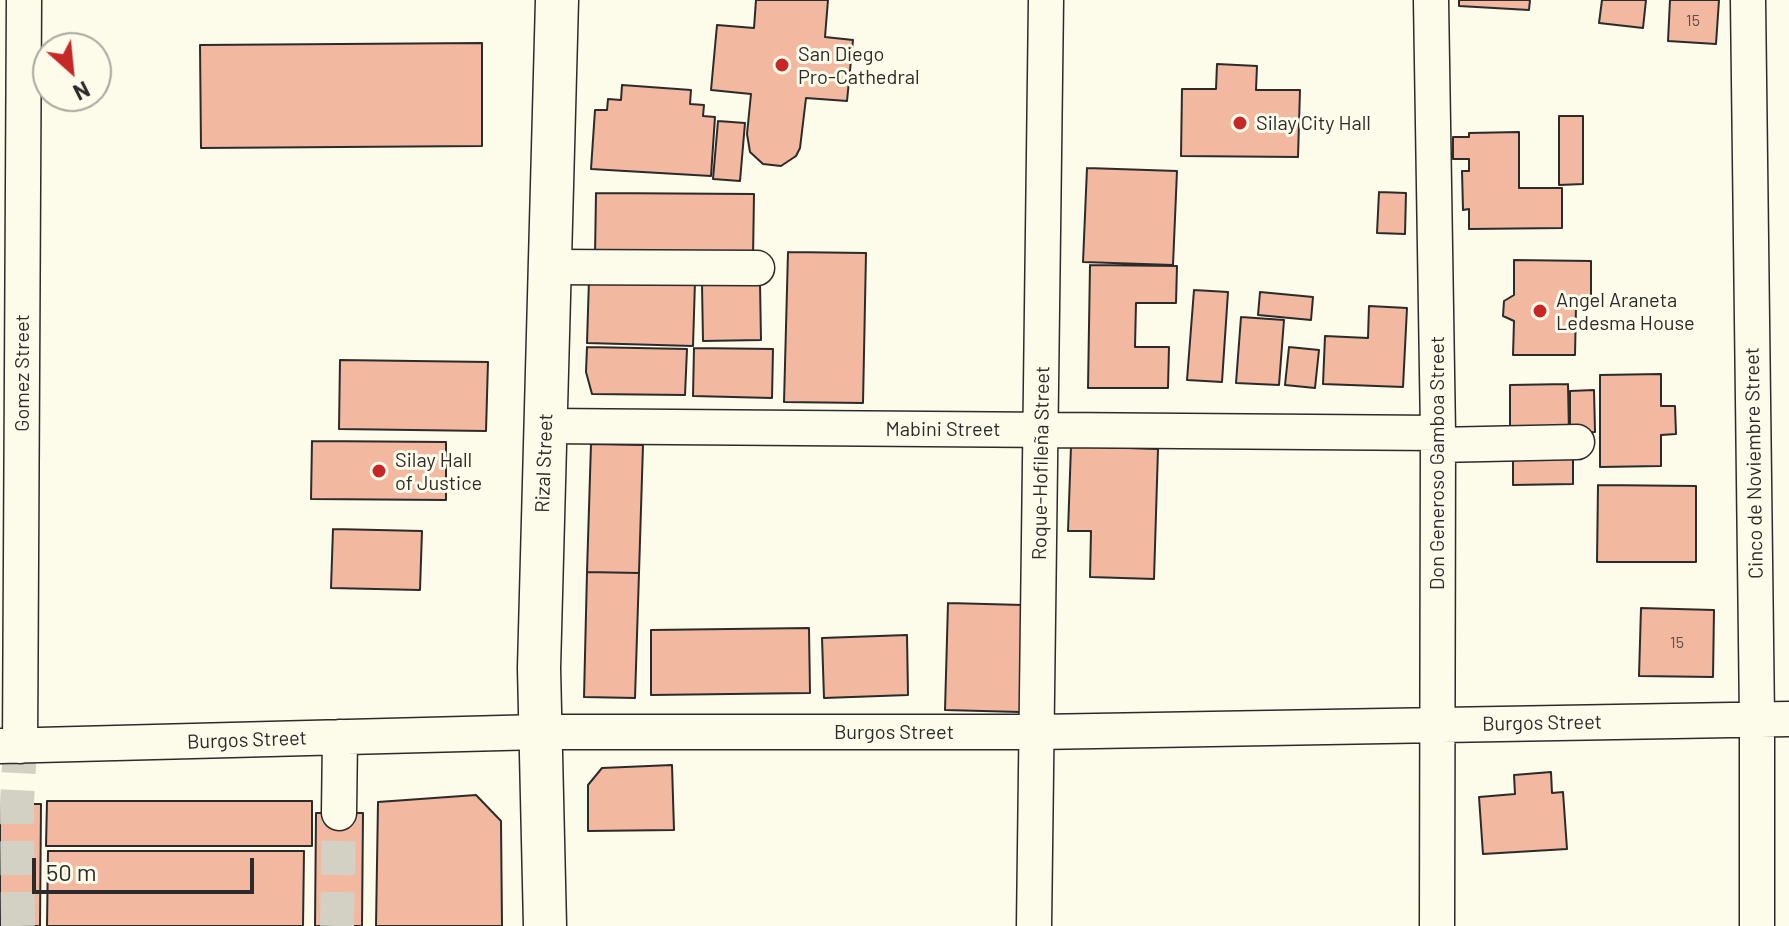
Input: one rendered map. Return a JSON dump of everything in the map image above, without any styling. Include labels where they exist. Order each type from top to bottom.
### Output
[{"type":"main road","name":"Rizal Street","points":[[545,926],[539,668],[557,0]]},
{"type":"street","name":"Roque-Hofileña Street","points":[[1034,926],[1046,0]]},
{"type":"street","name":"Don Generoso Gamboa Street","points":[[1431,0],[1438,439],[1437,926]]},
{"type":"street","name":"Cinco de Noviembre Street","points":[[1748,0],[1773,719],[1757,926]]},
{"type":"street","name":"Gomez Street","points":[[10,746],[16,16]]},
{"type":"street","points":[[549,267],[757,268]]},
{"type":"street","name":"Mabini Street","points":[[545,426],[1041,430],[1577,442]]},
{"type":"street","name":"Burgos Street","points":[[10,746],[540,732],[1038,732],[1773,719]]},
{"type":"street","points":[[339,813],[340,737]]},
{"type":"building","name":"San Diego Pro-Cathedral","points":[[756,0],[828,0],[825,37],[853,40],[847,101],[806,98],[800,148],[796,156],[781,166],[763,164],[750,152],[747,134],[751,94],[711,90],[717,25],[754,28]]},
{"type":"building","points":[[1459,0],[1530,0],[1529,10],[1459,6]]},
{"type":"building","points":[[1602,0],[1646,0],[1643,28],[1599,23]]},
{"type":"building","points":[[1670,0],[1719,0],[1716,44],[1668,41]]},
{"type":"building","points":[[482,43],[482,146],[201,148],[200,45]]},
{"type":"building","name":"Silay City Hall","points":[[1217,64],[1257,66],[1256,90],[1300,90],[1298,157],[1181,156],[1182,89],[1216,89]]},
{"type":"building","points":[[622,85],[691,90],[690,104],[704,105],[703,116],[715,117],[711,176],[591,169],[595,110],[607,110],[608,99],[621,100]]},
{"type":"building","points":[[1559,116],[1583,116],[1583,184],[1559,185]]},
{"type":"building","points":[[718,121],[745,123],[740,181],[713,179]]},
{"type":"building","points":[[1519,132],[1519,188],[1562,188],[1562,228],[1469,229],[1469,209],[1463,210],[1462,171],[1469,171],[1469,159],[1453,159],[1453,137],[1469,137],[1469,133]]},
{"type":"building","points":[[1087,168],[1177,171],[1173,265],[1083,262]]},
{"type":"building","points":[[1379,192],[1406,193],[1405,234],[1377,233]]},
{"type":"building","points":[[596,193],[754,194],[753,258],[595,256]]},
{"type":"building","points":[[788,252],[866,253],[863,403],[784,402]]},
{"type":"building","name":"Angel Araneta Ledesma House","points":[[1514,260],[1591,261],[1591,306],[1576,306],[1575,355],[1513,355],[1514,321],[1503,316],[1504,301],[1514,295]]},
{"type":"building","points":[[1090,265],[1177,266],[1176,303],[1136,303],[1135,347],[1169,347],[1168,388],[1088,388]]},
{"type":"building","points":[[589,279],[695,281],[693,346],[587,343]]},
{"type":"building","points":[[760,283],[761,340],[703,341],[702,285]]},
{"type":"building","points":[[1194,290],[1228,292],[1222,382],[1187,380]]},
{"type":"building","points":[[1260,292],[1313,297],[1311,320],[1258,315]]},
{"type":"building","points":[[1369,306],[1407,308],[1403,387],[1323,384],[1325,336],[1368,338]]},
{"type":"building","points":[[1241,317],[1284,320],[1279,385],[1236,383]]},
{"type":"building","points":[[587,347],[687,349],[685,395],[592,394],[586,372]]},
{"type":"building","points":[[1289,347],[1319,350],[1315,388],[1285,385]]},
{"type":"building","points":[[694,348],[773,349],[772,398],[693,396]]},
{"type":"building","points":[[340,360],[488,362],[486,431],[339,429]]},
{"type":"building","points":[[1661,374],[1661,406],[1675,406],[1676,434],[1661,435],[1661,466],[1600,467],[1600,375]]},
{"type":"building","points":[[1568,384],[1569,434],[1510,435],[1510,385]]},
{"type":"building","points":[[1594,390],[1595,432],[1570,433],[1570,391]]},
{"type":"building","name":"Silay Hall of Justice","points":[[312,441],[446,442],[446,500],[311,499]]},
{"type":"building","points":[[591,444],[643,445],[639,573],[587,572]]},
{"type":"building","points":[[1071,446],[1158,449],[1154,579],[1090,577],[1091,531],[1068,531]]},
{"type":"building","points":[[1573,454],[1573,484],[1513,485],[1513,456]]},
{"type":"building","points":[[1598,485],[1696,486],[1696,562],[1597,562]]},
{"type":"building","points":[[333,529],[422,531],[420,590],[331,588]]},
{"type":"building","points":[[587,572],[639,573],[635,698],[584,697]]},
{"type":"building","points":[[948,603],[1023,605],[1020,712],[945,710]]},
{"type":"building","points":[[1641,608],[1714,610],[1713,677],[1639,676]]},
{"type":"building","points":[[809,628],[810,693],[651,695],[651,630]]},
{"type":"building","points":[[907,635],[908,695],[824,698],[822,638]]},
{"type":"building","points":[[672,765],[674,830],[588,831],[588,785],[602,768]]},
{"type":"building","points":[[1551,772],[1552,793],[1563,792],[1567,849],[1483,854],[1479,797],[1515,794],[1514,775]]},
{"type":"building","points":[[476,795],[501,821],[502,926],[376,926],[378,802]]},
{"type":"building","points":[[47,801],[312,801],[312,846],[46,846]]},
{"type":"building","points":[[0,804],[41,804],[40,926],[0,926]]},
{"type":"building","points":[[316,813],[363,813],[362,926],[315,926]]},
{"type":"building","points":[[48,851],[304,851],[303,926],[47,926]]},
{"type":"tunnel","points":[[18,926],[20,746]]},
{"type":"tunnel","points":[[337,926],[339,813]]},
{"type":"place","name":"San Diego Pro-Cathedral","points":[[782,65]]},
{"type":"place","name":"Silay City Hall","points":[[1240,123]]},
{"type":"place","name":"Angel Araneta Ledesma House","points":[[1540,311]]},
{"type":"place","name":"Silay Hall of Justice","points":[[379,471]]}]
